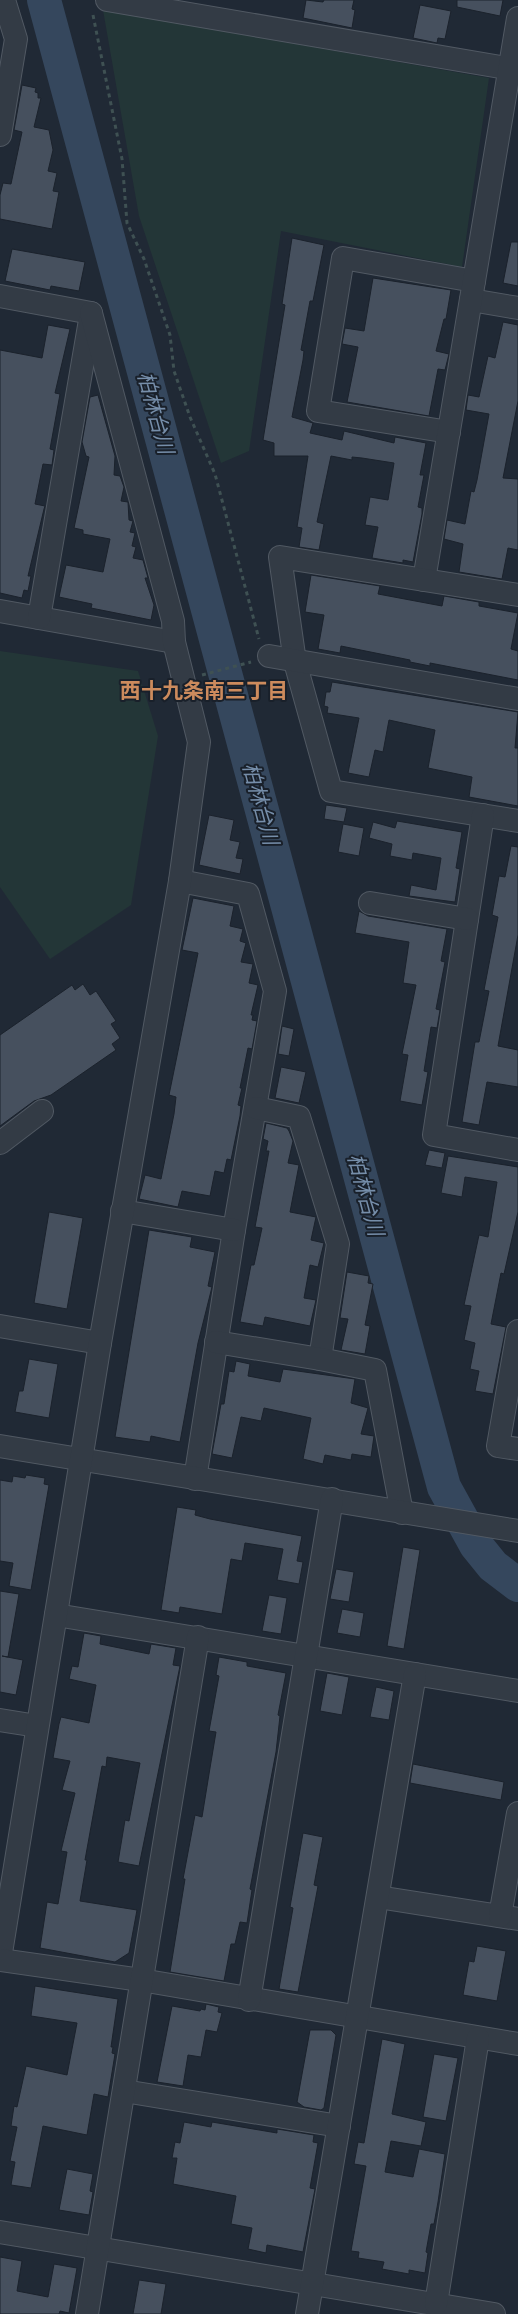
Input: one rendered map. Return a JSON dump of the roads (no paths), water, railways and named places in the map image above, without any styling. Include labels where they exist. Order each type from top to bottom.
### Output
[{"type":"street","points":[[0,135],[16,39],[4,0]]},
{"type":"street","points":[[100,5],[514,70]]},
{"type":"street","points":[[424,580],[472,291],[514,70],[518,18]]},
{"type":"street","points":[[449,432],[318,411],[343,258],[472,291],[518,308]]},
{"type":"street","points":[[0,296],[91,313]]},
{"type":"street","points":[[39,618],[91,313]]},
{"type":"street","points":[[91,313],[173,621],[174,642],[199,742],[180,881],[122,1211],[37,1726],[9,1844],[0,1959],[141,1980],[249,2000],[518,2044]]},
{"type":"street","points":[[518,595],[280,557],[296,662],[330,791],[518,821]]},
{"type":"street","points":[[0,611],[174,642]]},
{"type":"street","points":[[265,658],[518,699]]},
{"type":"street","points":[[483,815],[434,1135],[518,1150]]},
{"type":"street","points":[[180,881],[248,894],[275,991],[234,1230],[195,1479]]},
{"type":"street","points":[[370,903],[467,919]]},
{"type":"street","points":[[256,1108],[300,1117],[338,1244],[320,1359]]},
{"type":"street","points":[[0,1143],[42,1112]]},
{"type":"street","points":[[122,1211],[234,1230]]},
{"type":"street","points":[[0,1326],[100,1343]]},
{"type":"street","points":[[518,1330],[498,1446],[518,1449]]},
{"type":"street","points":[[216,1342],[374,1370],[402,1513]]},
{"type":"street","points":[[0,1446],[82,1461],[332,1499],[402,1513],[518,1531]]},
{"type":"street","points":[[249,2000],[332,1499]]},
{"type":"street","points":[[56,1615],[518,1691]]},
{"type":"street","points":[[86,2314],[198,1637]]},
{"type":"street","points":[[307,2314],[415,1674]]},
{"type":"street","points":[[0,1720],[37,1726]]},
{"type":"street","points":[[378,1897],[509,1918],[518,1813]]},
{"type":"street","points":[[436,2304],[478,2038]]},
{"type":"street","points":[[124,2091],[338,2126]]},
{"type":"street","points":[[0,2232],[494,2314]]},
{"type":"waterway","name":"柏林台川","points":[[44,0],[444,1487],[476,1545],[493,1566],[518,1585]]},
{"type":"district","name":"西十九条南三丁目","points":[[204,691]]}]
